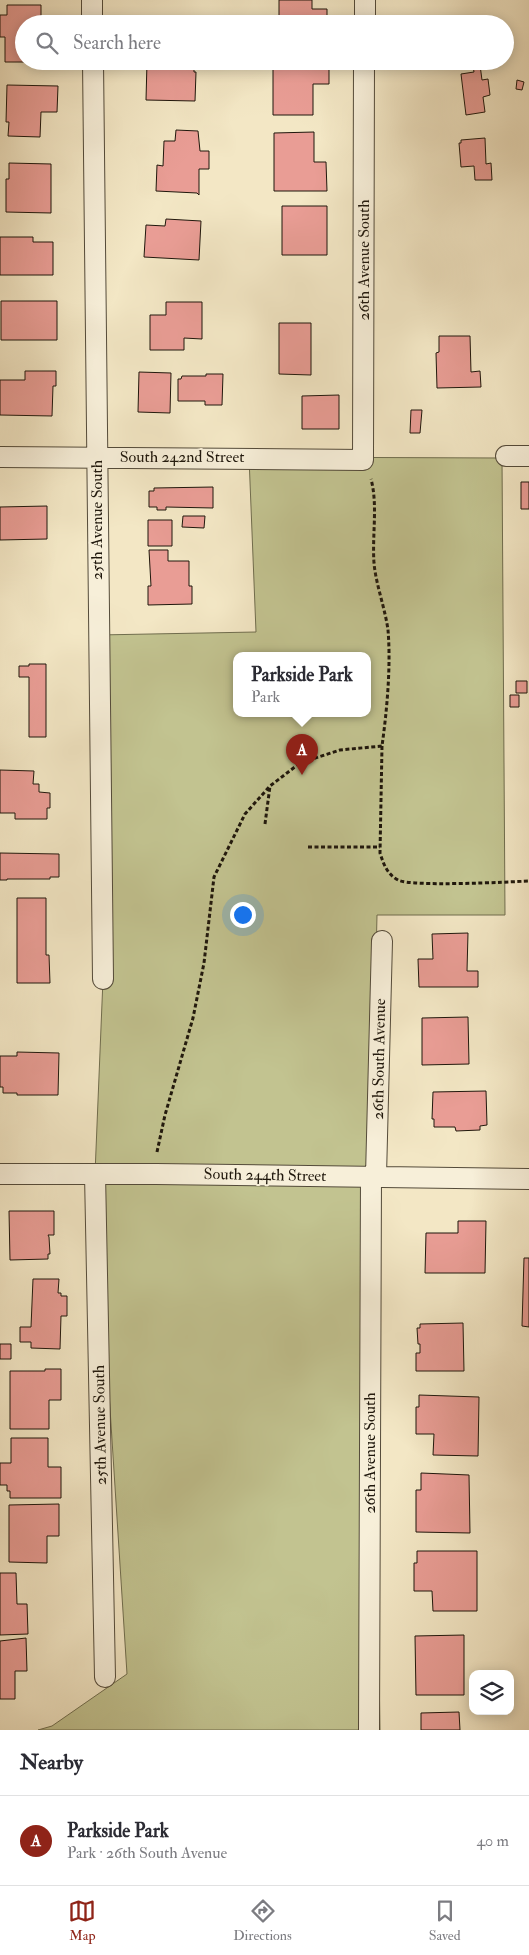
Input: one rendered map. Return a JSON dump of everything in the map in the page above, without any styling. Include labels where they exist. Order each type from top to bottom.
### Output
[{"type":"street","points":[[92,0],[92,15]]},
{"type":"street","points":[[365,0],[365,15]]},
{"type":"street","name":"25th Avenue South","points":[[93,70],[104,979]]},
{"type":"street","name":"26th Avenue South","points":[[364,70],[364,460]]},
{"type":"street","name":"South 242nd Street","points":[[0,456],[364,460]]},
{"type":"street","points":[[506,456],[529,456]]},
{"type":"street","name":"26th South Avenue","points":[[373,1176],[382,941]]},
{"type":"street","name":"South 244th Street","points":[[0,1174],[373,1176],[529,1179]]},
{"type":"street","name":"25th Avenue South","points":[[95,1174],[105,1677]]},
{"type":"street","name":"26th Avenue South","points":[[369,1730],[373,1176]]},
{"type":"path","points":[[364,460],[375,491],[374,565],[388,631],[388,668],[382,746],[380,847],[385,869],[400,882],[529,881]]},
{"type":"path","points":[[156,1174],[157,1151],[165,1115],[193,1018],[204,963],[214,877],[230,842],[246,814],[270,786],[300,763],[340,750],[382,746]]},
{"type":"path","points":[[265,824],[270,786]]},
{"type":"path","points":[[308,847],[380,847]]},
{"type":"green space","points":[[249,457],[502,458],[505,915],[377,915],[371,1176],[380,1730],[38,1730],[52,1726],[127,1674],[95,1174],[103,979],[98,635],[256,632]]},
{"type":"building","points":[[279,0],[312,0],[312,9],[327,9],[327,15],[279,15]]},
{"type":"building","points":[[7,5],[41,5],[41,15],[15,15],[15,62],[5,62],[5,37],[0,37],[0,15],[7,15]]},
{"type":"building","points":[[147,70],[194,70],[196,72],[195,101],[146,100]]},
{"type":"building","points":[[273,70],[329,70],[329,84],[313,84],[313,115],[273,115]]},
{"type":"building","points":[[474,70],[481,70],[482,80],[488,79],[490,95],[483,97],[485,112],[466,115],[461,74],[474,72]]},
{"type":"building","points":[[517,80],[524,82],[522,90],[516,89]]},
{"type":"building","points":[[7,85],[58,86],[57,112],[41,112],[40,137],[8,136],[9,122],[6,122]]},
{"type":"building","points":[[176,130],[198,131],[200,151],[209,151],[209,169],[199,169],[199,195],[197,193],[156,191],[157,165],[163,166],[164,141],[175,141]]},
{"type":"building","points":[[314,132],[314,162],[326,162],[327,191],[274,191],[274,133]]},
{"type":"building","points":[[485,138],[486,164],[491,163],[492,180],[475,180],[474,166],[461,167],[459,143],[461,143],[461,140]]},
{"type":"building","points":[[9,163],[51,164],[51,213],[6,212],[6,179],[9,179]]},
{"type":"building","points":[[282,206],[327,206],[327,255],[282,255]]},
{"type":"building","points":[[166,219],[201,221],[199,260],[144,257],[146,225],[165,226]]},
{"type":"building","points":[[0,237],[33,237],[33,242],[53,242],[53,275],[0,275]]},
{"type":"building","points":[[1,301],[57,301],[57,340],[1,340]]},
{"type":"building","points":[[166,302],[202,302],[202,339],[184,338],[184,350],[150,350],[150,315],[166,315]]},
{"type":"building","points":[[279,323],[311,323],[311,375],[279,374]]},
{"type":"building","points":[[439,336],[470,336],[471,372],[480,371],[481,387],[437,388],[436,353],[439,352]]},
{"type":"building","points":[[25,371],[56,371],[56,386],[53,386],[52,416],[0,415],[0,380],[25,380]]},
{"type":"building","points":[[139,372],[171,373],[170,413],[138,412]]},
{"type":"building","points":[[206,374],[223,374],[222,405],[205,405],[205,401],[178,401],[178,379],[181,379],[182,376],[206,376]]},
{"type":"building","points":[[339,395],[339,429],[302,429],[302,396]]},
{"type":"building","points":[[411,410],[422,410],[420,433],[410,433]]},
{"type":"building","points":[[521,482],[529,482],[529,509],[521,509]]},
{"type":"building","points":[[213,487],[213,508],[166,507],[166,510],[157,510],[157,507],[149,507],[149,491],[154,491],[154,488]]},
{"type":"building","points":[[47,506],[47,539],[0,540],[0,507]]},
{"type":"building","points":[[183,516],[205,516],[204,528],[182,527]]},
{"type":"building","points":[[148,520],[172,520],[172,546],[148,546]]},
{"type":"building","points":[[149,550],[168,550],[168,561],[189,561],[189,586],[192,586],[192,604],[148,605],[148,586],[151,586]]},
{"type":"building","points":[[29,664],[46,664],[46,737],[29,737],[29,677],[19,677],[19,666],[29,666]]},
{"type":"building","points":[[516,681],[527,681],[527,693],[516,693]]},
{"type":"building","points":[[510,695],[519,695],[519,707],[510,707]]},
{"type":"building","points":[[0,770],[34,771],[33,784],[39,784],[39,792],[50,793],[50,808],[47,808],[47,819],[15,819],[15,813],[0,813]]},
{"type":"building","points":[[0,853],[59,854],[59,877],[50,877],[50,879],[0,880]]},
{"type":"building","points":[[17,898],[46,898],[46,955],[49,955],[50,983],[17,983]]},
{"type":"building","points":[[468,933],[467,971],[478,971],[478,987],[419,987],[418,959],[433,959],[432,934]]},
{"type":"building","points":[[468,1017],[469,1064],[422,1065],[422,1018]]},
{"type":"building","points":[[17,1052],[59,1053],[58,1095],[3,1093],[3,1087],[0,1087],[0,1056],[17,1056]]},
{"type":"building","points":[[486,1091],[487,1125],[480,1126],[480,1130],[456,1131],[455,1127],[434,1127],[434,1119],[432,1119],[433,1092]]},
{"type":"building","points":[[9,1211],[54,1211],[54,1235],[48,1235],[50,1254],[48,1254],[48,1259],[10,1260]]},
{"type":"building","points":[[458,1221],[486,1221],[485,1273],[425,1273],[426,1233],[458,1233]]},
{"type":"building","points":[[524,1258],[529,1258],[529,1327],[522,1326]]},
{"type":"building","points":[[33,1279],[59,1279],[58,1293],[61,1293],[61,1296],[67,1296],[67,1316],[61,1316],[60,1349],[31,1348],[31,1342],[20,1342],[20,1327],[31,1327]]},
{"type":"building","points":[[463,1323],[464,1371],[416,1371],[416,1353],[420,1353],[417,1328],[420,1328],[420,1324]]},
{"type":"building","points":[[0,1344],[11,1344],[11,1359],[0,1359]]},
{"type":"building","points":[[45,1369],[61,1369],[61,1400],[49,1400],[49,1429],[10,1429],[10,1371],[45,1371]]},
{"type":"building","points":[[419,1395],[479,1397],[478,1456],[433,1455],[434,1434],[416,1434],[416,1407],[419,1407]]},
{"type":"building","points":[[11,1438],[48,1438],[48,1467],[61,1467],[61,1498],[10,1498],[10,1491],[7,1491],[7,1485],[0,1485],[0,1463],[11,1463]]},
{"type":"building","points":[[421,1473],[469,1475],[470,1533],[416,1532],[416,1490],[421,1490]]},
{"type":"building","points":[[59,1504],[59,1536],[47,1536],[47,1563],[9,1562],[9,1505]]},
{"type":"building","points":[[417,1551],[477,1551],[477,1611],[433,1611],[432,1591],[414,1591],[414,1563],[417,1563]]},
{"type":"building","points":[[0,1573],[16,1573],[17,1604],[27,1604],[28,1634],[0,1635]]},
{"type":"building","points":[[464,1635],[464,1695],[416,1695],[415,1636]]},
{"type":"building","points":[[26,1638],[27,1671],[15,1671],[15,1699],[0,1699],[0,1641]]},
{"type":"building","points":[[459,1712],[460,1730],[421,1730],[421,1713]]},
{"type":"place","name":"Parkside Park","points":[[302,775]]}]
